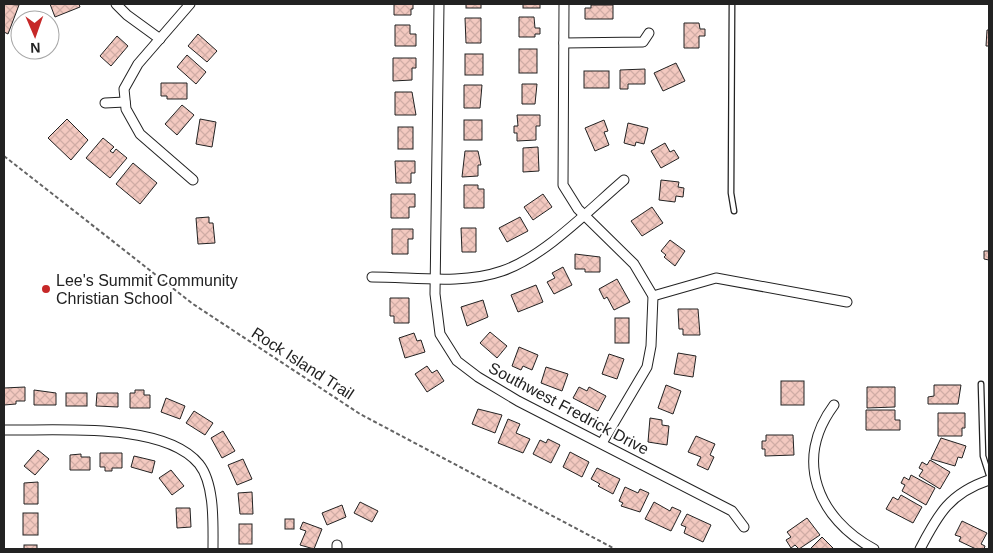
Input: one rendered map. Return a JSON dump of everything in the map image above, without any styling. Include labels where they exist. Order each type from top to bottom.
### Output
[{"type":"street","points":[[116,4],[127,15],[160,39]]},
{"type":"street","points":[[190,4],[127,81],[124,89],[126,109],[140,134],[193,180]]},
{"type":"street","name":"Southwest Fredrick Drive","points":[[438,4],[435,294],[440,334],[457,361],[478,377],[518,401],[732,511],[744,528]]},
{"type":"street","points":[[564,4],[563,185],[584,215],[634,264],[653,296],[651,346],[647,367],[602,443]]},
{"type":"street","points":[[564,43],[643,42],[649,33]]},
{"type":"street","points":[[105,103],[125,102]]},
{"type":"street","points":[[372,277],[435,278],[482,276],[502,271],[538,252],[624,180]]},
{"type":"street","points":[[653,296],[716,278],[847,302]]},
{"type":"street","points":[[834,405],[825,418],[815,449],[818,491],[832,517],[843,530],[874,549]]},
{"type":"street","points":[[4,430],[130,432],[162,441],[186,453],[199,464],[207,481],[213,514],[213,549]]},
{"type":"street","points":[[920,549],[933,524],[946,505],[966,490],[989,480]]},
{"type":"lane","points":[[732,4],[731,193],[734,211]]},
{"type":"lane","points":[[981,384],[983,456],[989,475]]},
{"type":"path","name":"Rock Island Trail","points":[[4,156],[193,304],[360,414],[615,549]]},
{"type":"building","points":[[4,4],[19,5],[17,10],[10,10],[10,29],[8,34],[4,32]]},
{"type":"building","points":[[50,4],[79,4],[80,7],[60,15],[60,10],[52,10]]},
{"type":"building","points":[[394,4],[413,4],[411,15],[394,15]]},
{"type":"building","points":[[466,4],[481,4],[481,8],[466,8]]},
{"type":"building","points":[[523,4],[540,4],[540,8],[523,8]]},
{"type":"building","points":[[591,5],[613,5],[613,19],[585,19],[585,8],[591,8]]},
{"type":"building","points":[[519,17],[534,17],[535,28],[540,28],[540,34],[535,34],[535,37],[519,37]]},
{"type":"building","points":[[465,18],[481,18],[481,43],[466,43]]},
{"type":"building","points":[[684,23],[699,23],[700,29],[705,29],[705,36],[699,36],[699,48],[684,48]]},
{"type":"building","points":[[395,25],[410,25],[410,34],[416,34],[416,46],[395,46]]},
{"type":"building","points":[[987,30],[989,30],[989,46],[986,46]]},
{"type":"building","points":[[198,34],[217,51],[207,62],[188,46]]},
{"type":"building","points":[[117,36],[128,46],[111,66],[100,56]]},
{"type":"building","points":[[519,49],[537,49],[537,73],[519,73]]},
{"type":"building","points":[[465,54],[483,54],[483,75],[465,75]]},
{"type":"building","points":[[187,55],[206,72],[196,84],[177,67]]},
{"type":"building","points":[[393,58],[416,58],[416,68],[412,68],[412,80],[393,81]]},
{"type":"building","points":[[676,63],[685,81],[663,91],[654,73]]},
{"type":"building","points":[[645,69],[645,84],[628,84],[628,89],[620,89],[620,70]]},
{"type":"building","points":[[584,71],[609,71],[609,88],[584,88]]},
{"type":"building","points":[[161,83],[187,83],[187,99],[167,99],[167,96],[161,96]]},
{"type":"building","points":[[522,84],[537,84],[535,104],[522,104]]},
{"type":"building","points":[[464,85],[482,85],[480,108],[464,108]]},
{"type":"building","points":[[395,92],[412,92],[416,115],[395,115]]},
{"type":"building","points":[[182,105],[194,115],[177,135],[165,124]]},
{"type":"building","points":[[517,115],[540,115],[540,126],[536,126],[536,140],[517,141],[517,133],[514,133],[514,126],[518,126]]},
{"type":"building","points":[[67,119],[88,140],[71,160],[48,138]]},
{"type":"building","points":[[200,119],[216,122],[212,147],[196,144]]},
{"type":"building","points":[[464,120],[482,120],[482,140],[464,140]]},
{"type":"building","points":[[604,120],[608,131],[604,132],[609,145],[595,151],[585,128]]},
{"type":"building","points":[[628,123],[648,128],[644,144],[636,142],[635,146],[624,143]]},
{"type":"building","points":[[398,127],[413,127],[413,149],[398,149]]},
{"type":"building","points":[[103,138],[114,147],[110,151],[113,153],[116,149],[127,158],[110,178],[86,158]]},
{"type":"building","points":[[665,143],[670,152],[674,150],[679,158],[661,168],[651,151]]},
{"type":"building","points":[[538,147],[539,171],[523,172],[523,148]]},
{"type":"building","points":[[465,151],[478,151],[481,165],[478,165],[478,176],[462,177]]},
{"type":"building","points":[[395,161],[415,161],[415,173],[411,173],[411,183],[396,183]]},
{"type":"building","points":[[133,163],[157,183],[140,204],[116,184]]},
{"type":"building","points":[[661,180],[679,182],[678,187],[684,188],[683,197],[676,196],[675,202],[659,200]]},
{"type":"building","points":[[464,185],[478,185],[478,189],[484,189],[484,208],[464,208]]},
{"type":"building","points":[[391,194],[415,194],[415,207],[409,207],[409,218],[391,218]]},
{"type":"building","points":[[543,194],[552,207],[533,220],[524,207]]},
{"type":"building","points":[[652,207],[663,223],[642,236],[631,221]]},
{"type":"building","points":[[209,217],[209,223],[213,223],[215,243],[198,244],[196,218]]},
{"type":"building","points":[[520,217],[528,231],[507,242],[499,228]]},
{"type":"building","points":[[461,228],[476,228],[476,252],[462,252]]},
{"type":"building","points":[[392,229],[413,229],[413,239],[408,239],[408,254],[392,254]]},
{"type":"building","points":[[670,240],[685,251],[675,266],[664,257],[666,255],[661,251]]},
{"type":"building","points":[[984,251],[989,251],[989,260],[984,259]]},
{"type":"building","points":[[575,254],[600,257],[600,272],[585,272],[585,269],[575,269]]},
{"type":"building","points":[[563,267],[572,285],[554,294],[547,282],[555,278],[552,273]]},
{"type":"building","points":[[617,279],[630,302],[614,310],[607,297],[604,299],[599,289]]},
{"type":"building","points":[[536,285],[543,302],[518,312],[511,295]]},
{"type":"building","points":[[390,298],[409,298],[409,323],[394,323],[394,316],[390,316]]},
{"type":"building","points":[[483,300],[488,317],[467,326],[461,307]]},
{"type":"building","points":[[678,309],[698,309],[700,335],[683,335],[683,329],[679,329]]},
{"type":"building","points":[[615,318],[629,318],[629,343],[615,343]]},
{"type":"building","points":[[490,332],[507,346],[497,358],[480,343]]},
{"type":"building","points":[[414,333],[417,341],[421,340],[425,352],[405,358],[399,338]]},
{"type":"building","points":[[519,347],[538,355],[532,370],[523,366],[521,370],[512,366]]},
{"type":"building","points":[[678,353],[696,356],[693,377],[674,374]]},
{"type":"building","points":[[609,354],[624,359],[617,379],[602,374]]},
{"type":"building","points":[[427,366],[432,373],[437,370],[444,381],[427,392],[415,374]]},
{"type":"building","points":[[546,367],[568,374],[562,391],[541,383]]},
{"type":"building","points":[[781,381],[804,381],[804,405],[781,405]]},
{"type":"building","points":[[666,385],[681,391],[673,414],[658,408]]},
{"type":"building","points":[[934,385],[961,385],[958,404],[928,404],[928,397],[934,396]]},
{"type":"building","points":[[25,387],[25,401],[16,401],[16,404],[4,405],[4,388]]},
{"type":"building","points":[[579,387],[587,391],[589,387],[606,396],[598,411],[573,398]]},
{"type":"building","points":[[867,387],[895,387],[895,407],[867,408]]},
{"type":"building","points":[[34,390],[56,393],[56,405],[34,405]]},
{"type":"building","points":[[135,390],[144,390],[144,395],[150,395],[150,408],[130,408],[130,393],[135,393]]},
{"type":"building","points":[[66,393],[87,393],[87,406],[66,406]]},
{"type":"building","points":[[97,393],[118,393],[118,407],[96,406]]},
{"type":"building","points":[[166,398],[185,406],[180,419],[161,412]]},
{"type":"building","points":[[478,409],[502,415],[495,433],[472,424]]},
{"type":"building","points":[[866,410],[895,410],[895,420],[900,420],[900,430],[866,430]]},
{"type":"building","points":[[194,411],[213,423],[205,435],[186,423]]},
{"type":"building","points":[[938,413],[965,413],[965,428],[962,428],[962,436],[938,436]]},
{"type":"building","points":[[650,418],[662,420],[662,425],[669,426],[667,445],[648,442]]},
{"type":"building","points":[[508,419],[520,424],[516,433],[530,439],[523,453],[498,443]]},
{"type":"building","points":[[223,431],[235,451],[222,458],[211,438]]},
{"type":"building","points":[[766,435],[793,435],[794,455],[765,456],[765,449],[762,449],[762,441],[766,441]]},
{"type":"building","points":[[696,436],[715,444],[710,455],[714,457],[708,470],[697,465],[701,457],[688,452]]},
{"type":"building","points":[[941,438],[966,446],[962,458],[958,457],[955,466],[931,459]]},
{"type":"building","points":[[548,439],[560,445],[551,463],[533,454],[540,440],[546,443]]},
{"type":"building","points":[[38,450],[49,459],[35,475],[24,466]]},
{"type":"building","points":[[570,452],[589,462],[582,477],[563,467]]},
{"type":"building","points":[[100,453],[122,453],[122,468],[112,468],[112,471],[105,471],[105,467],[100,467]]},
{"type":"building","points":[[81,454],[81,457],[90,457],[90,470],[70,470],[70,455]]},
{"type":"building","points":[[134,456],[155,461],[152,473],[131,467]]},
{"type":"building","points":[[243,459],[252,479],[237,485],[228,465]]},
{"type":"building","points":[[930,460],[950,472],[940,489],[919,476],[923,470],[919,468],[922,462],[927,465]]},
{"type":"building","points":[[597,468],[620,479],[613,494],[598,486],[600,484],[591,479]]},
{"type":"building","points":[[171,470],[184,486],[172,495],[159,478]]},
{"type":"building","points":[[911,475],[935,488],[926,505],[902,491],[905,485],[901,483],[904,477],[909,480]]},
{"type":"building","points":[[38,482],[38,504],[24,504],[24,483]]},
{"type":"building","points":[[625,487],[638,493],[640,489],[649,493],[640,512],[621,506],[623,503],[619,501]]},
{"type":"building","points":[[252,492],[253,514],[240,514],[238,493]]},
{"type":"building","points":[[901,495],[922,507],[913,523],[886,509],[893,497],[898,500]]},
{"type":"building","points":[[360,502],[378,511],[372,522],[354,513]]},
{"type":"building","points":[[654,502],[670,511],[672,507],[681,511],[671,531],[645,519]]},
{"type":"building","points":[[342,505],[346,517],[327,525],[322,513]]},
{"type":"building","points":[[176,508],[190,508],[191,527],[177,528]]},
{"type":"building","points":[[23,513],[38,513],[38,535],[23,535]]},
{"type":"building","points":[[687,514],[711,525],[703,542],[684,533],[686,527],[681,525]]},
{"type":"building","points":[[807,518],[820,535],[799,549],[795,545],[791,548],[786,540],[791,537],[787,532]]},
{"type":"building","points":[[285,519],[294,519],[294,529],[285,529]]},
{"type":"building","points":[[962,521],[987,533],[981,544],[985,546],[984,549],[976,549],[959,541],[961,537],[955,535]]},
{"type":"building","points":[[303,522],[322,529],[314,549],[300,545],[306,531],[300,529]]},
{"type":"building","points":[[239,524],[252,524],[252,544],[239,544]]},
{"type":"building","points":[[822,537],[834,549],[810,549]]},
{"type":"building","points":[[24,545],[37,545],[37,549],[24,549]]},
{"type":"place","name":"Lee's Summit Community Christian School","points":[[46,289]]}]
